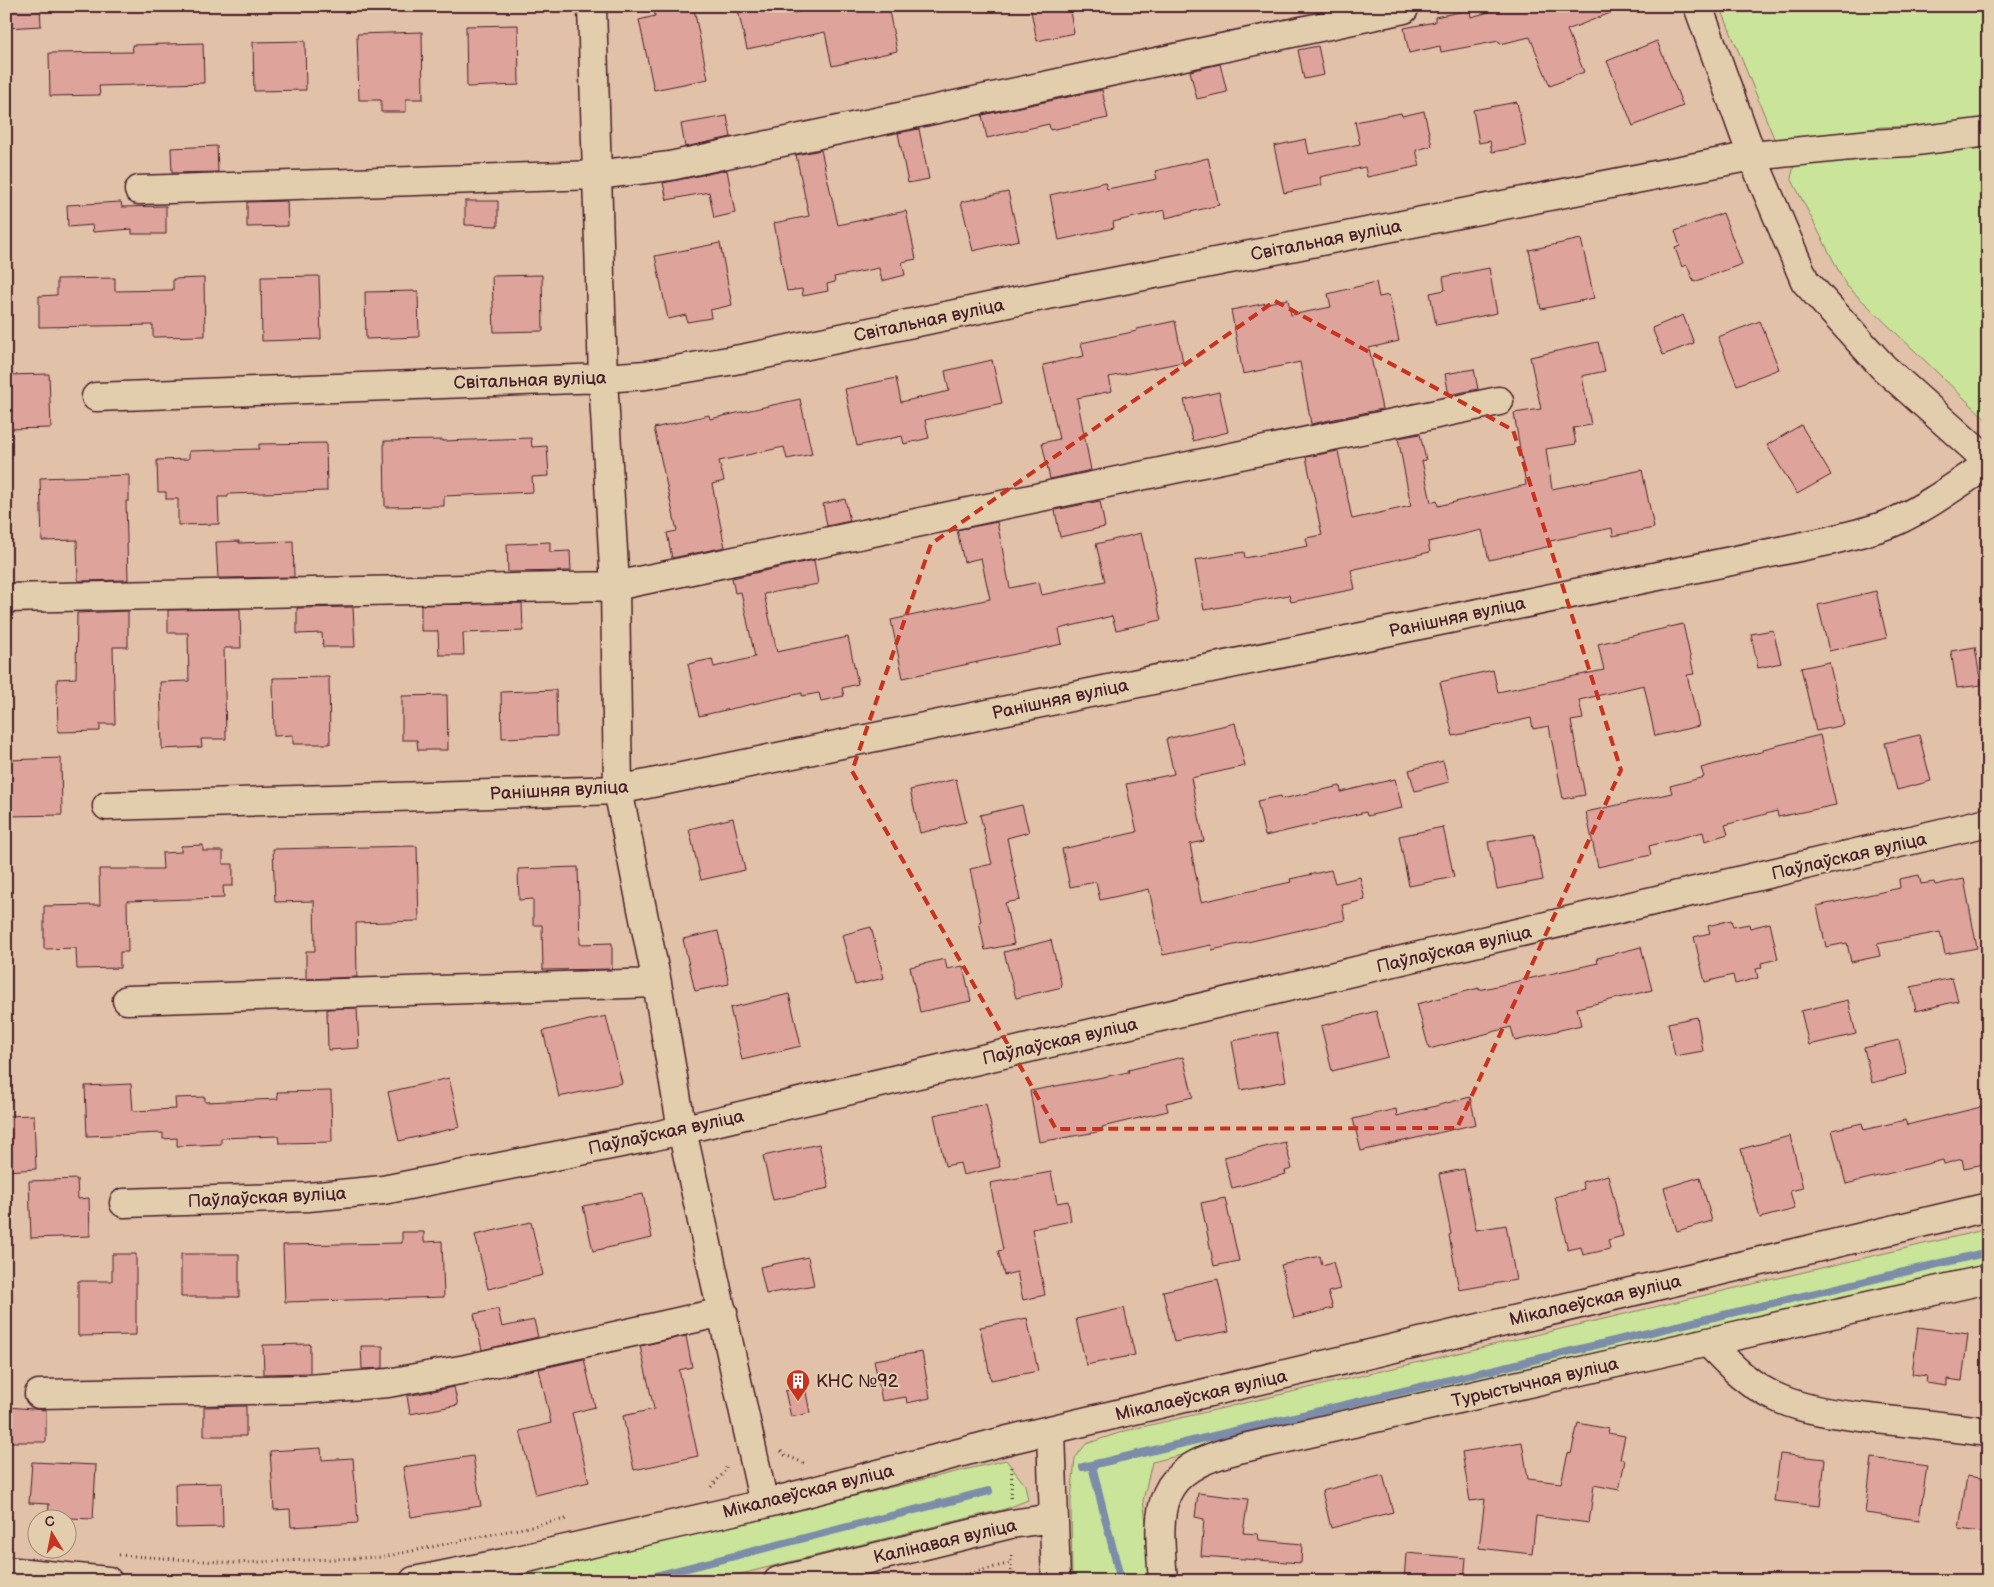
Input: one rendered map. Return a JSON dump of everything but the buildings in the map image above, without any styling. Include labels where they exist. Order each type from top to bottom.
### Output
[{"type":"street","points":[[592,6],[603,378],[615,586],[618,790],[657,983],[682,1130],[764,1504]]},
{"type":"street","points":[[1698,6],[1752,156],[1805,281],[1883,366],[1988,462]]},
{"type":"street","points":[[139,190],[596,175],[653,169],[707,159],[1404,8]]},
{"type":"street","name":"Світальная вуліца","points":[[96,397],[646,375],[746,358],[1071,290],[1752,156],[1908,142],[1988,132]]},
{"type":"street","points":[[6,598],[615,586],[1499,401]]},
{"type":"street","name":"Ранішняя вуліца","points":[[107,806],[618,790],[1833,540],[1896,521],[1944,493],[1988,462]]},
{"type":"street","name":"Паўлаўская вуліца","points":[[124,1203],[308,1197],[383,1190],[682,1130],[1988,822]]},
{"type":"street","points":[[126,1000],[657,983]]},
{"type":"street","name":"Мікалаеўская вуліца","points":[[414,1581],[509,1562],[764,1504],[1051,1430],[1988,1207]]},
{"type":"street","name":"Турыстычная вуліца","points":[[1163,1581],[1159,1524],[1167,1491],[1189,1467],[1205,1459],[1248,1447],[1988,1279]]},
{"type":"street","points":[[39,1394],[309,1389],[388,1383],[466,1369],[722,1312]]},
{"type":"street","points":[[1708,1342],[1728,1364],[1749,1382],[1779,1399],[1813,1409],[1988,1432]]},
{"type":"street","points":[[1051,1430],[1056,1581]]},
{"type":"street","name":"Калінавая вуліца","points":[[778,1581],[1011,1524],[1054,1518]]},
{"type":"street","points":[[6,1571],[108,1581]]},
{"type":"path","points":[[710,1488],[726,1470],[727,1450],[751,1444],[771,1440],[785,1456],[810,1466]]},
{"type":"path","points":[[117,1555],[234,1563],[383,1557],[576,1517]]},
{"type":"path","points":[[940,1581],[1011,1563]]},
{"type":"highlighted area","points":[[1275,301],[1513,430],[1621,770],[1457,1128],[1056,1129],[852,771],[931,544]]},
{"type":"green space","points":[[1720,6],[1988,6],[1988,122],[1963,126],[1881,127],[1784,144],[1776,143]]},
{"type":"green space","points":[[1988,144],[1988,421],[1846,285],[1791,178],[1794,166],[1877,151]]},
{"type":"green space","points":[[1988,1229],[1988,1264],[1152,1462],[1143,1500],[1154,1581],[1072,1581],[1071,1501],[1075,1458],[1086,1444],[1125,1431]]},
{"type":"green space","points":[[1006,1460],[1025,1485],[1028,1500],[1005,1509],[712,1581],[490,1581],[518,1576]]},
{"type":"waterway","points":[[1083,1467],[1988,1252]]},
{"type":"waterway","points":[[1092,1466],[1121,1581]]},
{"type":"waterway","points":[[636,1581],[989,1491]]},
{"type":"place","name":"КНС №92","points":[[798,1402]]}]
